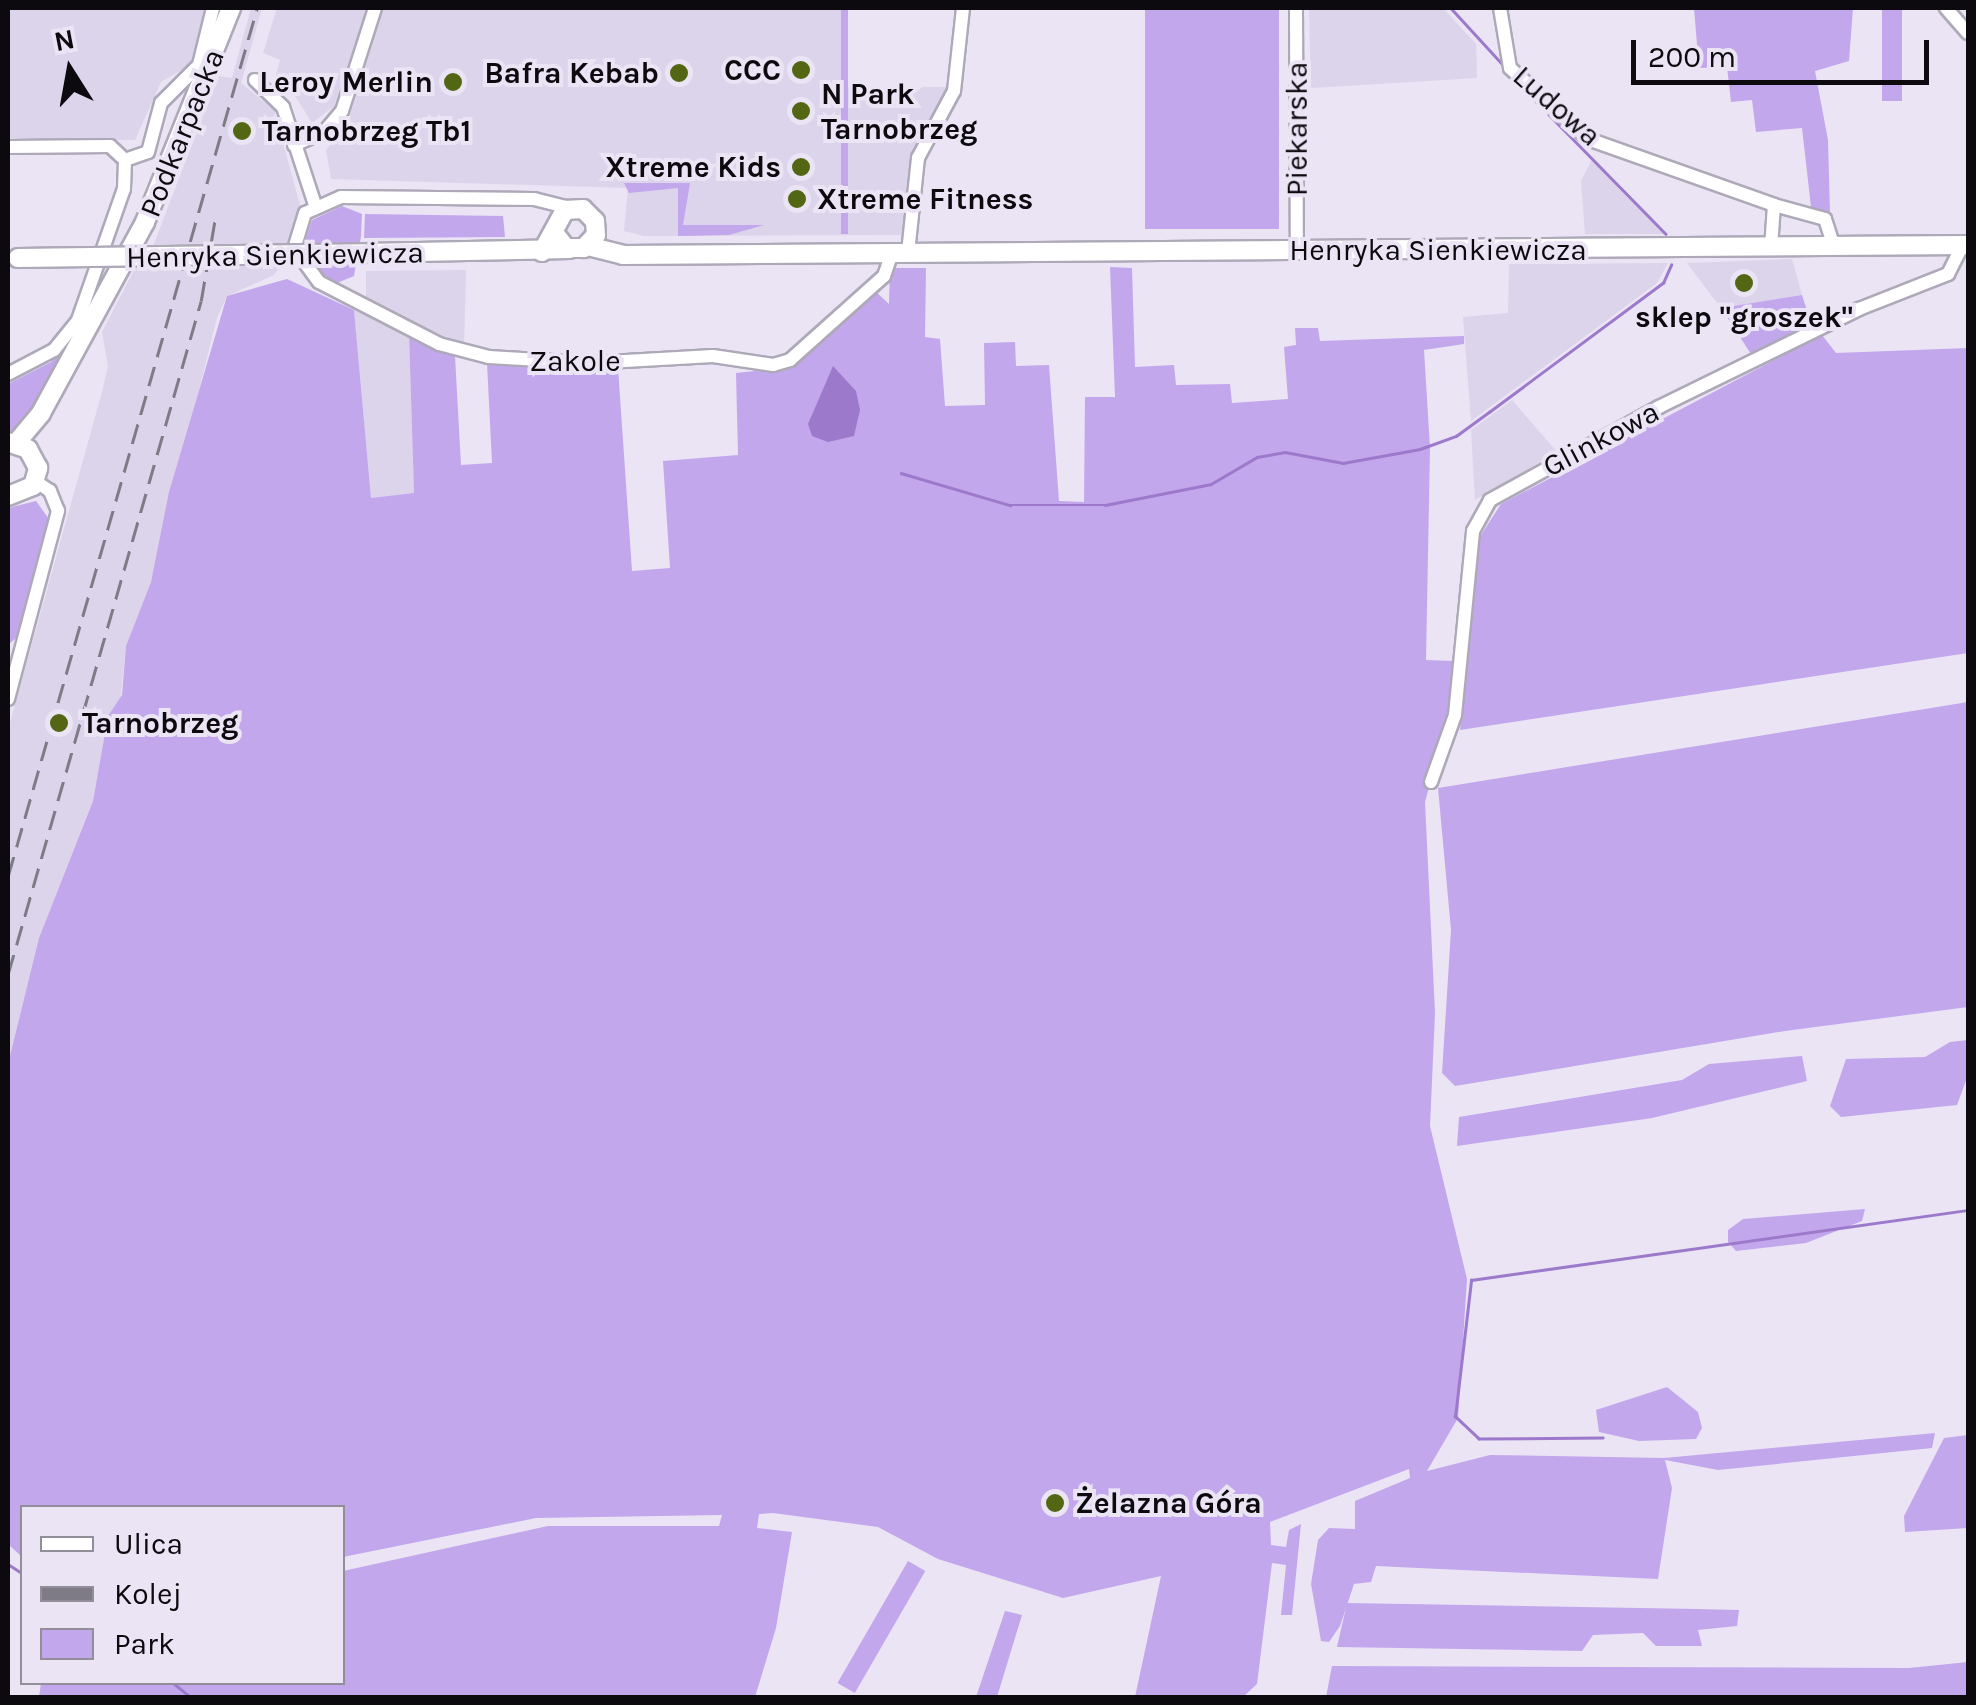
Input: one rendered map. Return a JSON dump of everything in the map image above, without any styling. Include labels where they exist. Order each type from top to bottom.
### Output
[{"type":"main road","name":"Podkarpacka","points":[[12,442],[41,413],[146,222],[231,8]]},
{"type":"main road","points":[[542,252],[560,221],[587,211],[596,226],[642,254]]},
{"type":"main road","points":[[560,221],[579,248],[596,226]]},
{"type":"main road","name":"Henryka Sienkiewicza","points":[[13,258],[542,252],[579,248],[642,254],[1966,245]]},
{"type":"main road","name":"Podkarpacka","points":[[35,481],[33,454],[41,413]]},
{"type":"main road","points":[[12,442],[33,454]]},
{"type":"main road","points":[[8,496],[35,481]]},
{"type":"street","points":[[125,160],[148,152],[161,104],[199,65],[213,8]]},
{"type":"street","points":[[294,145],[325,131],[342,111],[375,8]]},
{"type":"street","points":[[900,253],[918,158],[954,91],[963,8]]},
{"type":"street","name":"Piekarska","points":[[1296,8],[1297,251]]},
{"type":"street","name":"Ludowa","points":[[1500,8],[1510,68],[1588,139],[1774,206],[1825,219],[1834,247]]},
{"type":"street","points":[[1946,8],[1968,32]]},
{"type":"street","points":[[255,80],[278,99],[315,205],[350,197],[548,202],[560,221]]},
{"type":"street","points":[[8,147],[110,146],[125,160],[124,189],[78,320],[54,350],[8,374]]},
{"type":"street","name":"Zakole","points":[[315,205],[298,222],[294,248],[311,276],[438,344],[513,360],[713,356],[782,364],[884,276],[900,253]]},
{"type":"street","points":[[1771,248],[1774,206]]},
{"type":"street","name":"Glinkowa","points":[[1431,782],[1455,715],[1473,531],[1490,500],[1692,391],[1948,274],[1966,245]]},
{"type":"street","points":[[8,699],[58,511],[50,491],[35,481]]},
{"type":"shaded area","points":[[8,8],[204,8],[192,64],[161,82],[135,140],[8,138]]},
{"type":"shaded area","points":[[251,8],[262,8],[241,83],[274,110],[300,205],[287,257],[274,275],[227,296],[217,318],[151,582],[126,646],[120,704],[108,716],[93,801],[39,938],[8,1064],[8,730],[102,392],[108,366],[102,332],[145,249],[152,249],[218,76],[232,78]]},
{"type":"shaded area","points":[[277,8],[367,8],[334,106],[312,123],[287,83],[275,78],[280,60],[263,53]]},
{"type":"shaded area","points":[[384,8],[848,8],[848,87],[951,87],[917,144],[905,195],[904,235],[644,236],[624,231],[628,188],[331,179],[326,150],[347,125]]},
{"type":"shaded area","points":[[1309,8],[1443,8],[1476,44],[1477,78],[1311,88]]},
{"type":"shaded area","points":[[1593,157],[1664,234],[1585,234],[1581,181]]},
{"type":"shaded area","points":[[1792,259],[1802,295],[1721,308],[1687,263]]},
{"type":"shaded area","points":[[1668,263],[1657,283],[1471,421],[1463,317],[1508,313],[1509,264]]},
{"type":"shaded area","points":[[466,270],[464,346],[366,299],[366,271]]},
{"type":"shaded area","points":[[354,310],[409,334],[414,494],[371,498]]},
{"type":"shaded area","points":[[833,366],[856,391],[860,410],[854,436],[828,442],[812,436],[808,424]]},
{"type":"shaded area","points":[[1512,400],[1557,452],[1475,500],[1471,430]]},
{"type":"green space","points":[[841,8],[848,8],[848,234],[841,234]]},
{"type":"green space","points":[[1145,8],[1279,8],[1279,229],[1145,229]]},
{"type":"green space","points":[[1694,8],[1853,8],[1849,61],[1815,71],[1828,140],[1830,214],[1811,207],[1802,128],[1756,132],[1752,100],[1731,102],[1727,67],[1699,68]]},
{"type":"green space","points":[[1882,8],[1902,8],[1902,101],[1882,101]]},
{"type":"green space","points":[[624,183],[690,183],[683,225],[764,225],[729,235],[678,236],[678,188],[629,193]]},
{"type":"green space","points":[[342,206],[362,214],[361,236],[354,276],[337,283],[317,271],[303,248],[312,220]]},
{"type":"green space","points":[[365,214],[503,216],[505,237],[364,238]]},
{"type":"green space","points":[[1110,267],[1132,268],[1135,367],[1174,365],[1176,385],[1230,384],[1232,403],[1288,399],[1284,347],[1296,345],[1295,328],[1318,328],[1320,341],[1464,336],[1464,344],[1424,350],[1430,448],[1426,660],[1454,661],[1449,714],[1425,802],[1435,1013],[1430,1126],[1467,1279],[1458,1418],[1427,1471],[1490,1455],[1664,1458],[1935,1433],[1932,1448],[1718,1470],[1665,1460],[1672,1488],[1658,1579],[1376,1566],[1371,1582],[1354,1584],[1340,1626],[1329,1642],[1321,1641],[1311,1584],[1318,1540],[1329,1528],[1355,1529],[1355,1501],[1410,1478],[1409,1469],[1270,1522],[1271,1545],[1286,1547],[1289,1530],[1301,1524],[1292,1615],[1281,1615],[1286,1565],[1272,1563],[1257,1684],[1243,1697],[1135,1697],[1161,1576],[1063,1598],[938,1559],[878,1527],[773,1513],[759,1514],[757,1528],[792,1532],[776,1628],[755,1697],[39,1697],[41,1685],[345,1685],[345,1571],[548,1526],[719,1526],[722,1515],[536,1518],[345,1557],[345,1505],[20,1505],[20,1555],[8,1544],[8,1064],[39,938],[93,801],[108,716],[122,695],[126,646],[151,582],[169,492],[227,296],[287,279],[354,310],[371,498],[414,493],[409,334],[455,356],[461,465],[492,463],[487,363],[618,368],[632,571],[670,568],[663,461],[738,455],[736,373],[783,368],[874,290],[889,304],[890,268],[926,268],[925,337],[940,339],[945,406],[985,405],[984,343],[1015,342],[1016,366],[1049,365],[1059,501],[1084,502],[1085,397],[1115,397]]},
{"type":"green space","points":[[1802,295],[1812,326],[1751,354],[1721,308]]},
{"type":"green space","points":[[1822,335],[1836,353],[1968,348],[1968,653],[1460,730],[1479,538],[1501,504]]},
{"type":"green space","points":[[74,341],[19,433],[8,437],[8,384],[51,362]]},
{"type":"green space","points":[[36,501],[49,519],[45,543],[17,637],[8,645],[8,508]]},
{"type":"green space","points":[[1968,702],[1968,1007],[1785,1031],[1455,1086],[1442,1073],[1451,930],[1438,788]]},
{"type":"green space","points":[[1968,1040],[1968,1075],[1957,1105],[1841,1117],[1830,1106],[1846,1059],[1925,1057],[1950,1042]]},
{"type":"green space","points":[[1802,1056],[1807,1081],[1652,1118],[1457,1146],[1459,1117],[1682,1080],[1709,1064]]},
{"type":"green space","points":[[1865,1209],[1862,1221],[1806,1243],[1736,1251],[1728,1242],[1728,1230],[1743,1219]]},
{"type":"green space","points":[[1667,1387],[1698,1412],[1702,1428],[1696,1439],[1639,1441],[1599,1432],[1596,1410]]},
{"type":"green space","points":[[1968,1435],[1968,1528],[1905,1532],[1904,1516],[1944,1438]]},
{"type":"green space","points":[[908,1561],[925,1571],[855,1693],[838,1683]]},
{"type":"green space","points":[[1347,1603],[1739,1610],[1737,1626],[1698,1630],[1702,1646],[1656,1646],[1643,1633],[1593,1635],[1582,1651],[1337,1647]]},
{"type":"green space","points":[[1005,1611],[1022,1615],[997,1697],[976,1697]]},
{"type":"green space","points":[[1968,1662],[1968,1697],[1326,1697],[1332,1666],[1909,1668]]},
{"type":"waterway","points":[[1451,8],[1505,67]]},
{"type":"waterway","points":[[1523,88],[1666,234]]},
{"type":"waterway","points":[[901,473],[1010,505],[1105,505],[1211,484],[1257,457],[1285,452],[1343,463],[1420,449],[1456,436],[1489,412],[1663,283],[1671,265]]},
{"type":"waterway","points":[[1603,1438],[1479,1439],[1455,1417],[1471,1280],[1968,1210]]},
{"type":"waterway","points":[[1968,1464],[1968,1487]]},
{"type":"waterway","points":[[8,1564],[20,1572]]},
{"type":"waterway","points":[[176,1685],[192,1698]]},
{"type":"railway","points":[[8,876],[257,8]]},
{"type":"railway","points":[[8,974],[201,301],[215,219]]},
{"type":"place","name":"CCC","points":[[801,70]]},
{"type":"place","name":"Bafra Kebab","points":[[679,73]]},
{"type":"place","name":"Leroy Merlin","points":[[453,82]]},
{"type":"place","name":"N Park Tarnobrzeg","points":[[801,111]]},
{"type":"place","name":"Tarnobrzeg Tb1","points":[[242,131]]},
{"type":"place","name":"Xtreme Kids","points":[[801,167]]},
{"type":"place","name":"Xtreme Fitness","points":[[797,199]]},
{"type":"place","name":"sklep \"groszek\"","points":[[1744,283]]},
{"type":"place","name":"Tarnobrzeg","points":[[59,723]]},
{"type":"place","name":"Żelazna Góra","points":[[1055,1503]]}]
